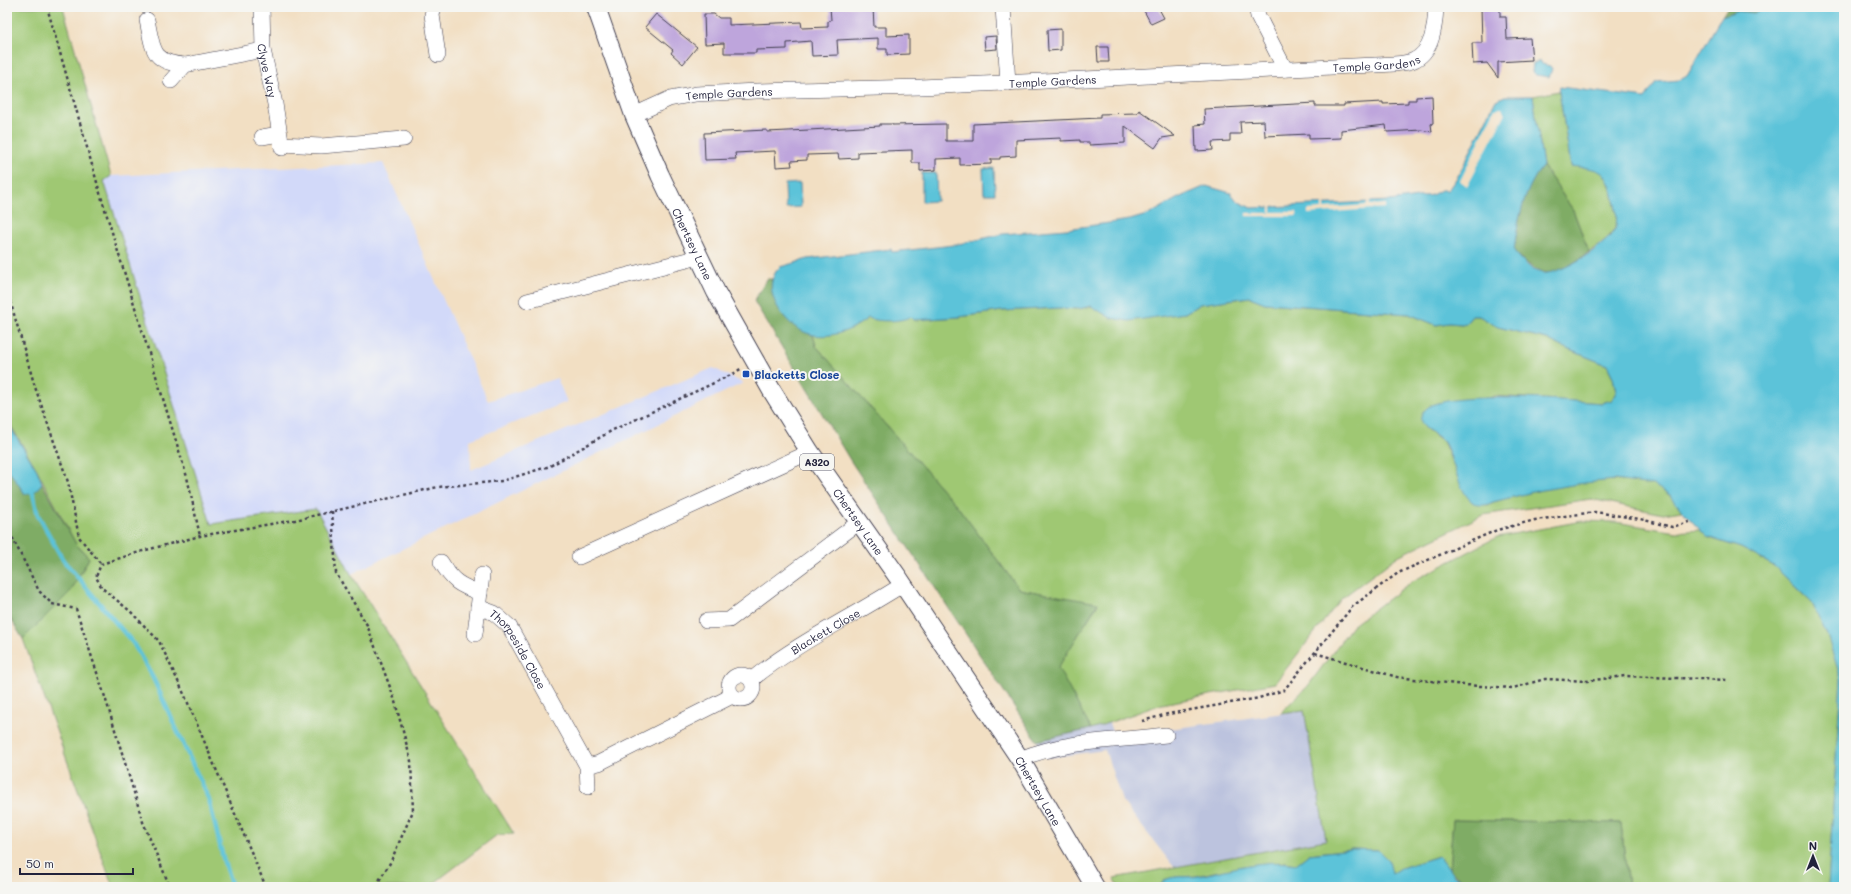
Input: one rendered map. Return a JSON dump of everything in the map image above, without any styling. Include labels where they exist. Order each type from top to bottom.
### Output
[{"type":"main road","name":"Chertsey Lane","points":[[596,7],[634,115],[699,257],[753,359],[810,452],[1020,759],[1095,887]]},
{"type":"street","name":"Clyve Way","points":[[262,7],[263,50],[281,142]]},
{"type":"street","points":[[434,7],[432,14],[438,55]]},
{"type":"street","points":[[1003,7],[1008,83]]},
{"type":"street","points":[[1256,7],[1258,16],[1285,69]]},
{"type":"street","name":"Temple Gardens","points":[[634,115],[669,99],[696,94],[1008,83],[1411,62],[1420,56],[1432,40],[1435,26],[1436,7]]},
{"type":"street","points":[[147,20],[155,52],[160,59],[171,64],[185,65],[263,50]]},
{"type":"street","points":[[171,81],[185,65]]},
{"type":"street","points":[[262,137],[281,142],[321,146],[404,139]]},
{"type":"street","points":[[527,301],[699,257]]},
{"type":"street","points":[[579,557],[810,452]]},
{"type":"street","points":[[706,621],[729,620],[858,523]]},
{"type":"street","points":[[441,562],[451,578],[479,600]]},
{"type":"street","name":"Thorpeside Close","points":[[475,634],[482,576]]},
{"type":"street","name":"Blackett Close","points":[[587,766],[598,763],[732,696],[738,699],[747,698],[753,691],[751,680],[802,643],[873,604],[902,585]]},
{"type":"street","name":"Thorpeside Close","points":[[479,600],[509,626],[587,766]]},
{"type":"street","points":[[1020,759],[1033,754],[1075,744],[1113,730]]},
{"type":"street","points":[[1075,744],[1166,735]]},
{"type":"street","points":[[587,766],[588,787]]},
{"type":"path","points":[[47,7],[100,193],[187,477],[200,536]]},
{"type":"path","points":[[7,290],[34,387],[68,482],[79,537],[101,564]]},
{"type":"path","points":[[101,564],[146,550],[200,536],[295,520],[438,487],[502,481],[550,466],[613,430],[733,374],[753,359]]},
{"type":"path","points":[[332,511],[336,573],[367,625],[394,698],[410,761],[413,810],[390,863],[375,887]]},
{"type":"path","points":[[1141,722],[1168,714],[1259,698],[1284,690],[1353,606],[1398,574],[1498,530],[1535,520],[1595,512],[1640,519],[1672,527],[1692,522]]},
{"type":"path","points":[[7,527],[39,591],[52,604],[76,609],[105,696],[143,822],[170,887]]},
{"type":"path","points":[[101,564],[96,577],[102,588],[130,611],[159,640],[185,696],[266,887]]},
{"type":"path","points":[[1315,653],[1396,677],[1464,685],[1513,688],[1545,679],[1587,681],[1625,676],[1727,680]]},
{"type":"shaded area","points":[[383,163],[488,401],[557,378],[567,402],[470,440],[471,470],[713,368],[743,383],[351,574],[316,509],[211,524],[104,181],[111,176]]},
{"type":"shaded area","points":[[1304,710],[1327,840],[1174,867],[1122,801],[1105,750],[1047,758],[1037,741],[1091,729],[1109,723],[1114,737]]},
{"type":"green space","points":[[7,7],[63,7],[111,176],[104,181],[211,524],[316,509],[351,574],[514,834],[497,835],[429,887],[113,887],[23,639],[71,591],[89,558],[76,544],[37,470],[7,419]]},
{"type":"green space","points":[[1728,7],[1765,7],[1754,13],[1736,11],[1722,16]]},
{"type":"green space","points":[[1559,91],[1571,166],[1593,169],[1604,174],[1609,183],[1617,215],[1615,228],[1611,234],[1589,252],[1573,210],[1543,166],[1533,96]]},
{"type":"green space","points":[[1543,166],[1573,210],[1589,252],[1567,267],[1550,273],[1542,272],[1534,268],[1514,251],[1522,206],[1536,175]]},
{"type":"green space","points":[[767,279],[772,279],[774,297],[783,314],[796,327],[813,335],[816,346],[958,507],[1019,589],[1098,603],[1058,668],[1091,729],[1037,741],[850,460],[754,301]]},
{"type":"green space","points":[[1250,297],[1265,303],[1409,314],[1436,325],[1449,323],[1462,324],[1466,323],[1472,316],[1479,316],[1498,327],[1547,339],[1567,349],[1607,365],[1613,377],[1616,392],[1612,400],[1602,403],[1494,396],[1425,428],[1443,441],[1465,493],[1472,502],[1488,505],[1510,497],[1564,485],[1599,481],[1617,481],[1647,483],[1658,487],[1670,496],[1682,511],[1663,514],[1591,499],[1483,515],[1398,556],[1342,598],[1275,683],[1162,704],[1091,729],[1057,668],[1098,604],[1019,589],[958,507],[816,346],[813,335],[842,331],[863,322],[868,318],[910,317],[913,320],[959,317],[1002,311],[1059,308],[1079,309],[1092,306],[1111,318],[1185,313],[1200,304]]},
{"type":"green space","points":[[7,467],[25,494],[42,483],[76,544],[89,558],[71,591],[23,639],[7,613]]},
{"type":"green space","points":[[1582,521],[1615,522],[1676,532],[1700,530],[1707,537],[1741,548],[1774,566],[1812,603],[1827,635],[1841,679],[1828,887],[1628,887],[1621,823],[1453,820],[1449,870],[1439,856],[1401,868],[1392,875],[1378,850],[1352,849],[1309,854],[1296,865],[1286,862],[1214,872],[1197,876],[1177,877],[1167,879],[1158,887],[1119,887],[1114,878],[1326,840],[1304,710],[1280,713],[1308,686],[1352,626],[1411,582],[1497,537]]},
{"type":"green space","points":[[1453,820],[1621,823],[1628,887],[1478,887],[1449,870]]},
{"type":"green space","points":[[947,882],[948,887],[894,887]]},
{"type":"water","points":[[1765,7],[1844,7],[1844,887],[1828,887],[1841,679],[1827,635],[1812,603],[1774,566],[1741,548],[1707,537],[1682,511],[1670,495],[1653,485],[1614,480],[1584,483],[1537,491],[1482,505],[1473,502],[1466,495],[1460,485],[1448,449],[1443,441],[1422,425],[1421,416],[1425,410],[1436,404],[1456,400],[1509,398],[1602,403],[1612,400],[1616,392],[1613,377],[1607,365],[1567,349],[1547,339],[1498,327],[1479,316],[1472,316],[1466,323],[1462,324],[1449,323],[1436,325],[1409,314],[1265,303],[1250,297],[1200,304],[1185,313],[1129,321],[1111,318],[1091,306],[1079,309],[1059,308],[1002,311],[959,317],[913,320],[910,317],[889,321],[868,318],[845,331],[836,334],[819,336],[802,331],[794,326],[780,311],[772,293],[774,275],[780,267],[808,259],[891,249],[892,252],[954,245],[1003,234],[1067,229],[1130,220],[1150,214],[1178,198],[1206,186],[1231,193],[1231,195],[1239,202],[1251,208],[1390,201],[1432,195],[1441,190],[1448,190],[1458,176],[1496,100],[1505,96],[1533,96],[1543,166],[1536,175],[1522,206],[1514,251],[1534,270],[1542,273],[1550,273],[1560,270],[1583,258],[1594,250],[1611,235],[1616,224],[1616,209],[1612,192],[1603,174],[1588,168],[1571,166],[1559,91],[1560,87],[1645,98],[1656,82],[1680,80],[1687,76],[1722,16],[1736,11],[1754,13]]},
{"type":"water","points":[[1540,60],[1542,64],[1550,66],[1552,69],[1549,77],[1536,75],[1532,72],[1533,64]]},
{"type":"water","points":[[994,168],[995,194],[984,194],[983,169]]},
{"type":"water","points":[[922,173],[936,173],[937,201],[922,202]]},
{"type":"water","points":[[800,183],[801,207],[786,208],[785,184]]},
{"type":"water","points":[[7,422],[37,470],[42,483],[33,494],[25,494],[7,468]]},
{"type":"water","points":[[1352,849],[1378,850],[1389,861],[1392,874],[1401,868],[1439,856],[1454,876],[1475,884],[1478,887],[1158,887],[1167,879],[1171,878],[1198,876],[1272,862],[1296,864],[1309,854]]},
{"type":"pier","points":[[1502,108],[1505,115],[1467,186],[1460,181],[1495,109]]},
{"type":"pier","points":[[1367,200],[1369,200],[1370,205],[1385,204],[1385,208],[1308,214],[1308,210],[1322,209],[1322,202],[1325,202],[1325,208],[1367,205]]},
{"type":"pier","points":[[1270,205],[1272,205],[1272,212],[1297,212],[1297,216],[1246,216],[1246,213],[1270,213]]},
{"type":"building","points":[[830,7],[873,7],[874,27],[886,27],[886,36],[909,35],[909,54],[887,55],[887,49],[878,49],[878,38],[837,40],[838,55],[812,56],[811,41],[787,43],[787,49],[756,50],[756,53],[724,53],[724,43],[705,44],[704,14],[714,14],[719,18],[729,18],[729,25],[801,22],[802,28],[828,27],[828,21],[831,20]]},
{"type":"building","points":[[1142,7],[1158,7],[1164,18],[1151,24]]},
{"type":"building","points":[[1481,7],[1500,7],[1500,17],[1506,17],[1507,39],[1530,38],[1532,60],[1498,62],[1498,78],[1487,63],[1473,64],[1472,43],[1482,43]]},
{"type":"building","points":[[656,14],[697,47],[683,64],[671,53],[673,50],[645,27]]},
{"type":"building","points":[[1061,29],[1061,50],[1048,51],[1047,30]]},
{"type":"building","points":[[996,36],[997,49],[985,50],[984,37]]},
{"type":"building","points":[[1097,47],[1108,47],[1109,62],[1098,62]]},
{"type":"building","points":[[1432,96],[1432,132],[1421,130],[1387,132],[1386,125],[1341,130],[1341,138],[1309,139],[1309,134],[1265,136],[1264,121],[1240,122],[1241,134],[1230,134],[1230,141],[1212,142],[1213,150],[1196,151],[1195,125],[1205,124],[1204,109],[1315,103],[1315,106],[1344,106],[1344,104],[1383,102],[1383,104],[1408,103],[1408,100],[1416,100],[1416,97]]},
{"type":"building","points":[[1139,110],[1175,136],[1162,138],[1155,148],[1125,126],[1125,143],[1089,145],[1089,142],[1080,142],[1080,140],[1061,141],[1061,138],[1016,140],[1016,156],[991,159],[991,164],[960,165],[960,158],[936,159],[936,170],[920,171],[920,163],[912,163],[912,150],[858,152],[858,158],[839,159],[838,154],[807,155],[807,160],[791,161],[792,166],[776,167],[775,151],[735,153],[736,159],[705,160],[704,133],[809,130],[880,126],[880,124],[946,124],[946,141],[973,141],[973,124],[1100,118],[1100,114],[1137,113]]},
{"type":"waterway","points":[[33,494],[38,515],[63,560],[133,643],[153,678],[209,800],[224,862],[232,887]]},
{"type":"place","name":"Blacketts Close","points":[[746,374]]}]
